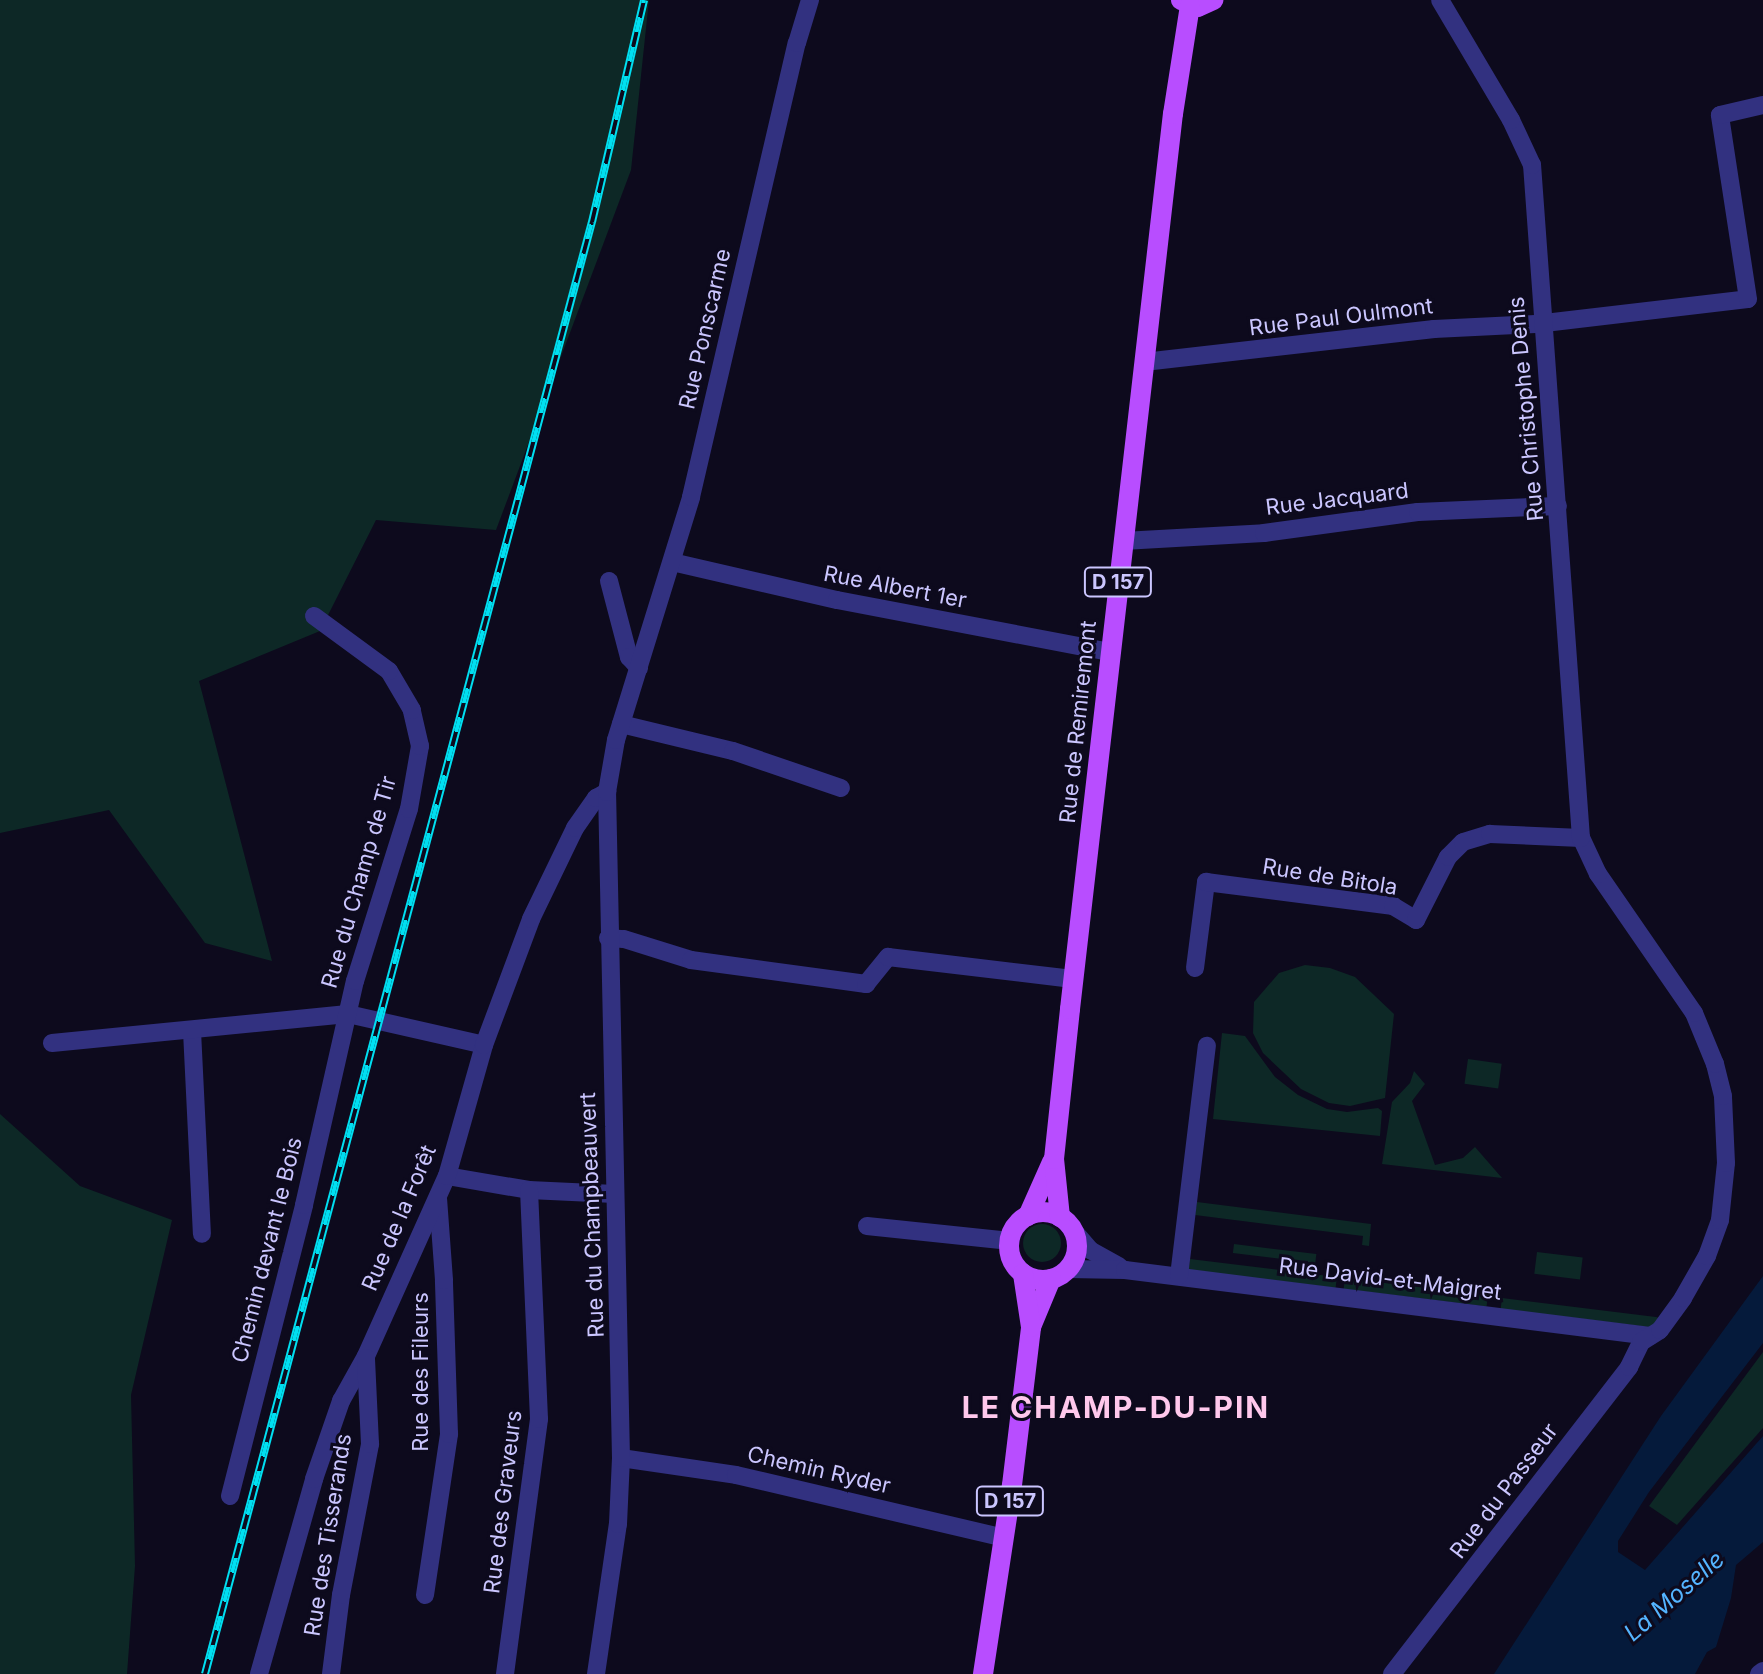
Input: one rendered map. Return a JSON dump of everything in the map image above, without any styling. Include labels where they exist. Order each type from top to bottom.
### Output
[{"type":"main road","points":[[1185,3],[1198,7],[1213,0]]},
{"type":"main road","name":"Rue de Remiremont","points":[[1066,1223],[1054,1159],[1109,652],[1185,3]]},
{"type":"main road","name":"Rue de Remiremont","points":[[1028,1216],[1054,1159]]},
{"type":"main road","points":[[1045,1212],[1066,1223],[1076,1244],[1074,1259],[1059,1274],[1039,1280],[1023,1274],[1010,1254],[1015,1226],[1028,1216],[1045,1212]]},
{"type":"main road","name":"D 157","points":[[983,1674],[1031,1327],[1023,1274]]},
{"type":"main road","name":"D 157","points":[[1031,1327],[1059,1274]]},
{"type":"street","name":"Rue Ponscarme","points":[[612,753],[691,497],[797,43],[810,0]]},
{"type":"street","name":"Rue Christophe Denis","points":[[1440,0],[1529,151],[1581,838]]},
{"type":"street","name":"Rue Paul Oulmont","points":[[1144,362],[1434,329],[1543,322],[1748,299],[1720,115],[1763,105]]},
{"type":"street","name":"Rue Jacquard","points":[[1123,541],[1264,533],[1418,512],[1558,506]]},
{"type":"street","name":"Rue Albert 1er","points":[[672,562],[837,600],[1109,652]]},
{"type":"street","points":[[609,581],[629,657],[639,668]]},
{"type":"street","name":"Rue du Champ de Tir","points":[[314,616],[389,671],[412,710],[420,746],[409,809],[355,981],[348,1014]]},
{"type":"street","points":[[621,724],[733,751],[841,788]]},
{"type":"street","name":"Rue du Champbeauvert","points":[[596,1674],[618,1524],[621,1458],[608,938],[607,792],[612,753]]},
{"type":"street","name":"Rue de la Forêt","points":[[259,1674],[314,1479],[341,1401],[366,1356],[447,1176],[484,1045],[531,919],[575,828],[596,798],[607,792]]},
{"type":"street","name":"Rue de Bitola","points":[[1195,968],[1206,882],[1393,906],[1416,920],[1448,857],[1463,842],[1490,834],[1581,838]]},
{"type":"street","name":"Rue du Passeur","points":[[1392,1674],[1629,1367],[1641,1342],[1660,1330],[1707,1256],[1720,1220],[1726,1151],[1723,1096],[1715,1064],[1694,1013],[1598,874],[1581,838]]},
{"type":"street","points":[[608,938],[624,939],[691,960],[866,984],[888,957],[1073,979]]},
{"type":"street","points":[[52,1043],[348,1014],[484,1045]]},
{"type":"street","name":"Chemin devant le Bois","points":[[230,1496],[348,1014]]},
{"type":"street","points":[[192,1031],[202,1234]]},
{"type":"street","points":[[1179,1276],[1207,1046]]},
{"type":"street","points":[[447,1176],[529,1190],[615,1194]]},
{"type":"street","name":"Rue des Graveurs","points":[[505,1674],[539,1419],[529,1190]]},
{"type":"street","name":"Rue des Fileurs","points":[[425,1595],[449,1434],[438,1196]]},
{"type":"street","name":"Rue David-et-Maigret","points":[[1066,1223],[1090,1250],[1125,1270]]},
{"type":"street","points":[[867,1226],[1010,1241]]},
{"type":"street","name":"Rue David-et-Maigret","points":[[1059,1274],[1125,1270],[1650,1336]]},
{"type":"street","name":"Rue des Tisserands","points":[[331,1674],[341,1595],[370,1444],[366,1356]]},
{"type":"street","name":"Chemin Ryder","points":[[621,1458],[736,1475],[1004,1538]]},
{"type":"green space","points":[[0,0],[649,0],[631,170],[496,530],[376,520],[320,631],[199,681],[272,961],[205,943],[109,810],[0,833]]},
{"type":"green space","points":[[1305,965],[1330,968],[1355,977],[1394,1014],[1385,1098],[1350,1106],[1329,1103],[1301,1089],[1263,1053],[1253,1033],[1254,1002],[1279,973]]},
{"type":"green space","points":[[1222,1033],[1245,1036],[1275,1077],[1298,1095],[1327,1109],[1347,1112],[1378,1108],[1382,1111],[1380,1136],[1213,1119]]},
{"type":"green space","points":[[1468,1059],[1502,1064],[1498,1088],[1465,1084]]},
{"type":"green space","points":[[1414,1071],[1425,1084],[1412,1101],[1435,1165],[1463,1158],[1475,1147],[1502,1178],[1382,1164],[1392,1102],[1410,1083]]},
{"type":"green space","points":[[0,1114],[80,1186],[172,1220],[131,1395],[135,1566],[127,1674],[0,1674]]},
{"type":"green space","points":[[1197,1202],[1371,1224],[1369,1246],[1362,1245],[1363,1236],[1195,1215]]},
{"type":"green space","points":[[1042,1224],[1056,1229],[1061,1243],[1056,1257],[1042,1262],[1028,1257],[1023,1243],[1028,1229]]},
{"type":"green space","points":[[1234,1244],[1316,1254],[1315,1263],[1233,1253]]},
{"type":"green space","points":[[1537,1252],[1583,1258],[1580,1279],[1534,1274]]},
{"type":"green space","points":[[1190,1259],[1337,1277],[1336,1288],[1189,1270]]},
{"type":"green space","points":[[1345,1278],[1488,1296],[1487,1306],[1344,1289]]},
{"type":"green space","points":[[1502,1298],[1658,1317],[1656,1328],[1501,1309]]},
{"type":"green space","points":[[1763,1352],[1763,1428],[1677,1525],[1649,1506]]},
{"type":"water","name":"La Moselle","points":[[1763,1276],[1763,1343],[1649,1492],[1618,1541],[1618,1552],[1645,1570],[1763,1436],[1763,1542],[1736,1565],[1731,1598],[1716,1647],[1707,1652],[1695,1674],[1494,1674],[1661,1416]]},
{"type":"railway","points":[[205,1674],[592,222],[644,0]]},
{"type":"district","name":"LE CHAMP-DU-PIN","points":[[1116,1407]]}]
